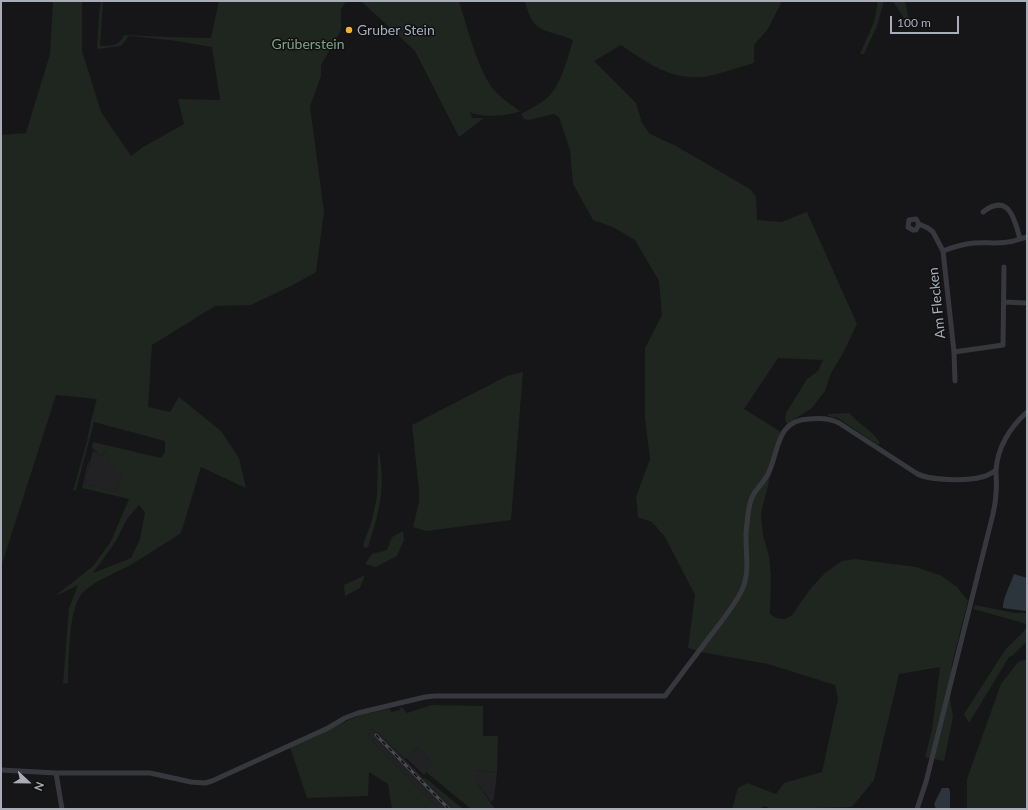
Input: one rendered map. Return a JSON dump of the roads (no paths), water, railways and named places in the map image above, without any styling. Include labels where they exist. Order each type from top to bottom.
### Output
[{"type":"street","points":[[983,212],[996,205],[1003,206],[1010,211],[1015,218],[1020,239]]},
{"type":"street","points":[[919,224],[933,232],[944,251],[954,247],[974,243],[1004,244],[1027,237]]},
{"type":"street","name":"Am Flecken","points":[[944,251],[954,352],[955,381]]},
{"type":"street","name":"Am Flecken","points":[[954,352],[1003,345],[1004,267]]},
{"type":"street","points":[[1004,302],[1027,303]]},
{"type":"street","points":[[918,809],[948,698],[994,508],[998,458],[1006,438],[1016,422],[1027,412]]},
{"type":"street","points":[[1,770],[56,773],[150,773],[191,782],[205,783],[212,782],[328,728],[345,718],[358,713],[425,697],[502,695],[665,696],[724,618],[742,589],[747,571],[746,526],[750,502],[755,492],[767,476],[780,439],[786,429],[793,422],[802,419],[825,418],[839,423],[916,473],[927,478],[974,479],[983,477],[996,470]]},
{"type":"street","points":[[56,773],[62,809]]},
{"type":"railway","points":[[376,735],[449,809]]},
{"type":"place","name":"Gruber Stein","points":[[349,30]]},
{"type":"park label","name":"Grüberstein","points":[[308,44]]}]
